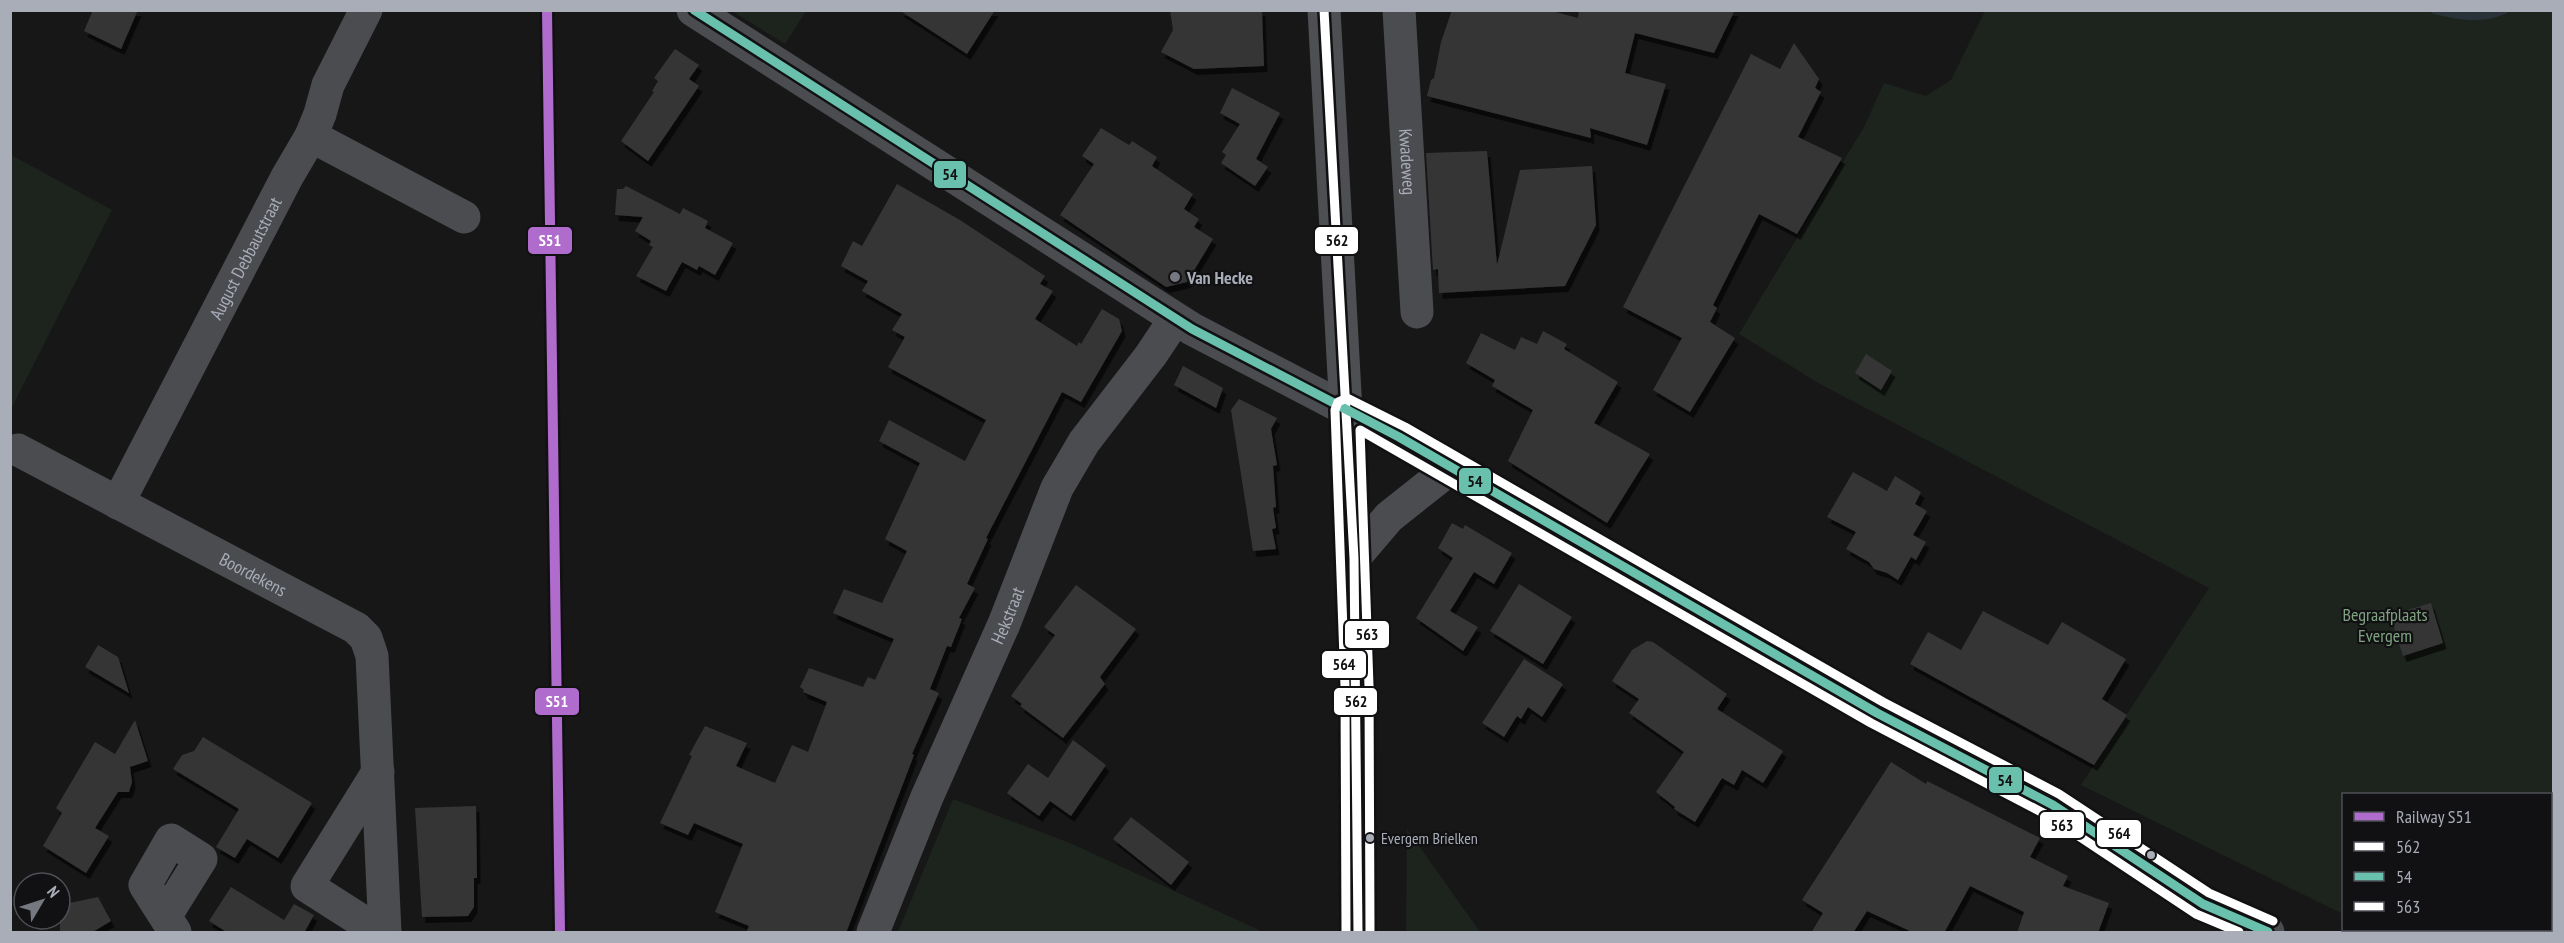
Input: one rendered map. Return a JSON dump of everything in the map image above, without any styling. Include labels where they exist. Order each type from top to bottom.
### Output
[{"type":"main road","points":[[1324,10],[1354,558],[1358,933]]},
{"type":"street","name":"August Debbautstraat","points":[[118,503],[287,177],[311,136],[328,85],[366,10]]},
{"type":"street","points":[[693,10],[1175,319],[1452,467],[1877,713],[2053,806],[2203,904],[2264,932]]},
{"type":"street","name":"Kwadeweg","points":[[1399,10],[1417,312]]},
{"type":"street","points":[[311,136],[464,217]]},
{"type":"street","name":"Hekstraat","points":[[873,933],[927,797],[1004,624],[1057,488],[1083,442],[1151,355],[1175,319]]},
{"type":"street","name":"Boordekens","points":[[18,450],[356,627],[366,638],[372,656],[385,933]]},
{"type":"street","points":[[1354,558],[1389,517],[1452,467]]},
{"type":"street","points":[[378,772],[307,886],[379,933]]},
{"type":"green space","points":[[806,10],[785,44],[732,11]]},
{"type":"green space","name":"Begraafplaats Evergem","points":[[1985,11],[2553,11],[2554,867],[2552,870],[2552,793],[2342,793],[2342,914],[2081,785],[2209,588],[1820,384],[1739,334],[1864,127],[1884,83],[1926,96],[1951,80]]},
{"type":"green space","points":[[10,155],[112,210],[11,409]]},
{"type":"green space","points":[[953,799],[1070,843],[1259,930],[1259,932],[898,932]]},
{"type":"green space","points":[[1407,829],[1480,932],[1406,932]]},
{"type":"green space","points":[[2379,931],[2512,931],[2511,932]]},
{"type":"building","points":[[93,10],[138,10],[121,49],[84,31]]},
{"type":"building","points":[[899,10],[995,10],[967,54]]},
{"type":"building","points":[[1170,10],[1262,10],[1264,66],[1194,69],[1161,52],[1173,30]]},
{"type":"building","points":[[1452,10],[1548,10],[1578,18],[1579,10],[1735,10],[1714,53],[1635,33],[1625,73],[1666,84],[1647,145],[1590,128],[1591,138],[1427,96]]},
{"type":"building","points":[[1794,43],[1819,79],[1815,88],[1821,92],[1798,137],[1842,158],[1797,234],[1759,214],[1713,305],[1717,308],[1710,322],[1735,338],[1690,412],[1653,390],[1682,338],[1623,307],[1751,54],[1780,69]]},
{"type":"building","points":[[675,49],[699,65],[689,79],[699,86],[648,161],[621,141],[654,92],[652,91],[658,81],[654,78]]},
{"type":"building","points":[[1232,88],[1280,113],[1256,159],[1268,167],[1255,186],[1221,163],[1226,155],[1222,152],[1240,124],[1220,113]]},
{"type":"building","points":[[1101,128],[1129,145],[1132,141],[1157,157],[1152,166],[1193,194],[1184,209],[1199,219],[1194,227],[1213,239],[1187,282],[1166,287],[1060,215],[1094,164],[1082,156]]},
{"type":"building","points":[[1487,151],[1497,265],[1520,170],[1592,166],[1596,225],[1565,286],[1439,293],[1438,269],[1433,270],[1426,153]]},
{"type":"building","points":[[897,184],[960,220],[1045,276],[1040,284],[1053,291],[1035,319],[1077,346],[1079,342],[1081,344],[1102,309],[1119,319],[1122,331],[1081,402],[1062,392],[986,538],[988,539],[967,584],[975,588],[959,618],[962,619],[951,647],[947,646],[930,689],[939,693],[912,754],[914,755],[846,933],[746,933],[749,926],[715,912],[743,844],[694,823],[688,835],[660,823],[692,756],[689,755],[705,726],[747,743],[736,766],[775,783],[792,745],[808,752],[827,702],[803,692],[804,690],[800,687],[809,668],[863,687],[868,677],[875,680],[894,639],[833,613],[844,589],[882,603],[907,551],[885,539],[920,463],[879,441],[889,420],[965,461],[986,420],[888,367],[905,337],[892,330],[902,314],[862,291],[868,281],[841,266],[853,241],[862,246]]},
{"type":"building","points":[[626,186],[680,214],[683,208],[708,221],[705,228],[733,243],[715,275],[699,266],[697,270],[682,262],[666,291],[636,276],[653,247],[649,245],[651,241],[635,231],[643,217],[615,215],[617,189],[623,189]]},
{"type":"building","points":[[1543,331],[1567,344],[1564,349],[1618,382],[1594,423],[1650,454],[1607,523],[1508,461],[1533,410],[1492,386],[1495,380],[1466,363],[1481,333],[1515,350],[1521,337],[1537,344]]},
{"type":"building","points":[[1866,354],[1892,371],[1881,390],[1855,373]]},
{"type":"building","points":[[1183,366],[1223,388],[1216,408],[1174,385]]},
{"type":"building","points":[[1239,399],[1277,418],[1271,429],[1277,465],[1273,466],[1276,507],[1273,508],[1276,528],[1272,529],[1276,549],[1253,551],[1231,410]]},
{"type":"building","points":[[1853,472],[1887,491],[1895,476],[1921,492],[1915,504],[1927,511],[1913,535],[1926,542],[1916,560],[1911,557],[1898,580],[1874,569],[1869,562],[1846,549],[1856,532],[1827,517]]},
{"type":"building","points":[[1452,523],[1463,529],[1465,525],[1512,553],[1494,584],[1474,572],[1450,611],[1478,627],[1463,651],[1416,618],[1453,558],[1438,548]]},
{"type":"building","points":[[1519,584],[1572,617],[1543,664],[1490,631]]},
{"type":"building","points":[[1076,585],[1136,629],[1100,677],[1105,684],[1063,738],[1020,706],[1022,704],[1011,696],[1055,635],[1044,627]]},
{"type":"building","points":[[2431,603],[2443,643],[2403,656],[2390,615]]},
{"type":"building","points":[[1983,611],[2048,645],[2062,622],[2126,659],[2102,699],[2127,715],[2094,765],[1910,664],[1928,632],[1961,650]]},
{"type":"building","points":[[1647,641],[1653,642],[1727,694],[1717,709],[1783,751],[1763,783],[1742,770],[1734,785],[1722,778],[1695,822],[1674,809],[1675,807],[1656,792],[1684,752],[1629,713],[1639,699],[1612,681],[1632,650]]},
{"type":"building","points":[[98,645],[118,657],[129,693],[85,667]]},
{"type":"building","points":[[1524,659],[1563,684],[1542,717],[1528,707],[1521,719],[1517,716],[1504,737],[1482,723]]},
{"type":"building","points":[[135,720],[148,761],[130,767],[132,782],[129,792],[118,792],[95,828],[109,836],[86,873],[43,846],[62,813],[56,808],[95,742],[115,754]]},
{"type":"building","points":[[203,737],[312,803],[278,858],[247,839],[235,858],[216,847],[239,809],[173,769],[182,755],[194,751]]},
{"type":"building","points":[[1073,740],[1106,765],[1071,816],[1050,801],[1039,816],[1007,793],[1028,764],[1048,778]]},
{"type":"building","points":[[1891,762],[1926,784],[1927,781],[2040,838],[2030,857],[2068,876],[2063,886],[2109,903],[2098,933],[2017,933],[2024,912],[1970,886],[1944,933],[1914,933],[1867,911],[1853,933],[1811,933],[1823,913],[1802,900]]},
{"type":"building","points":[[476,806],[477,878],[474,878],[474,907],[468,916],[422,917],[415,808]]},
{"type":"building","points":[[1131,817],[1189,862],[1171,885],[1113,839]]},
{"type":"building","points":[[231,887],[284,920],[294,904],[314,915],[304,933],[228,933],[209,921]]},
{"type":"building","points":[[98,897],[111,921],[91,933],[60,933],[60,931],[72,931],[72,902]]},
{"type":"waterway","points":[[2435,10],[2470,16],[2487,15],[2504,10]]},
{"type":"rail line","name":"S51","points":[[547,10],[560,932]]},
{"type":"transit line","name":"54","points":[[694,10],[1192,329],[1399,437],[1877,713],[2053,805],[2203,904],[2268,932]]},
{"type":"transit line","name":"562","points":[[1324,10],[1354,558],[1358,932]]},
{"type":"transit line","name":"564","points":[[1346,932],[1345,686],[1335,410],[1338,402],[1347,398],[1405,427],[1883,702],[2059,794],[2209,893],[2273,921]]},
{"type":"transit line","name":"563","points":[[1370,932],[1369,686],[1360,430],[1871,723],[2047,815],[2196,914],[2239,932]]},
{"type":"place","name":"Van Hecke","points":[[1175,277]]},
{"type":"place","name":"Evergem Brielken","points":[[1370,838]]}]
